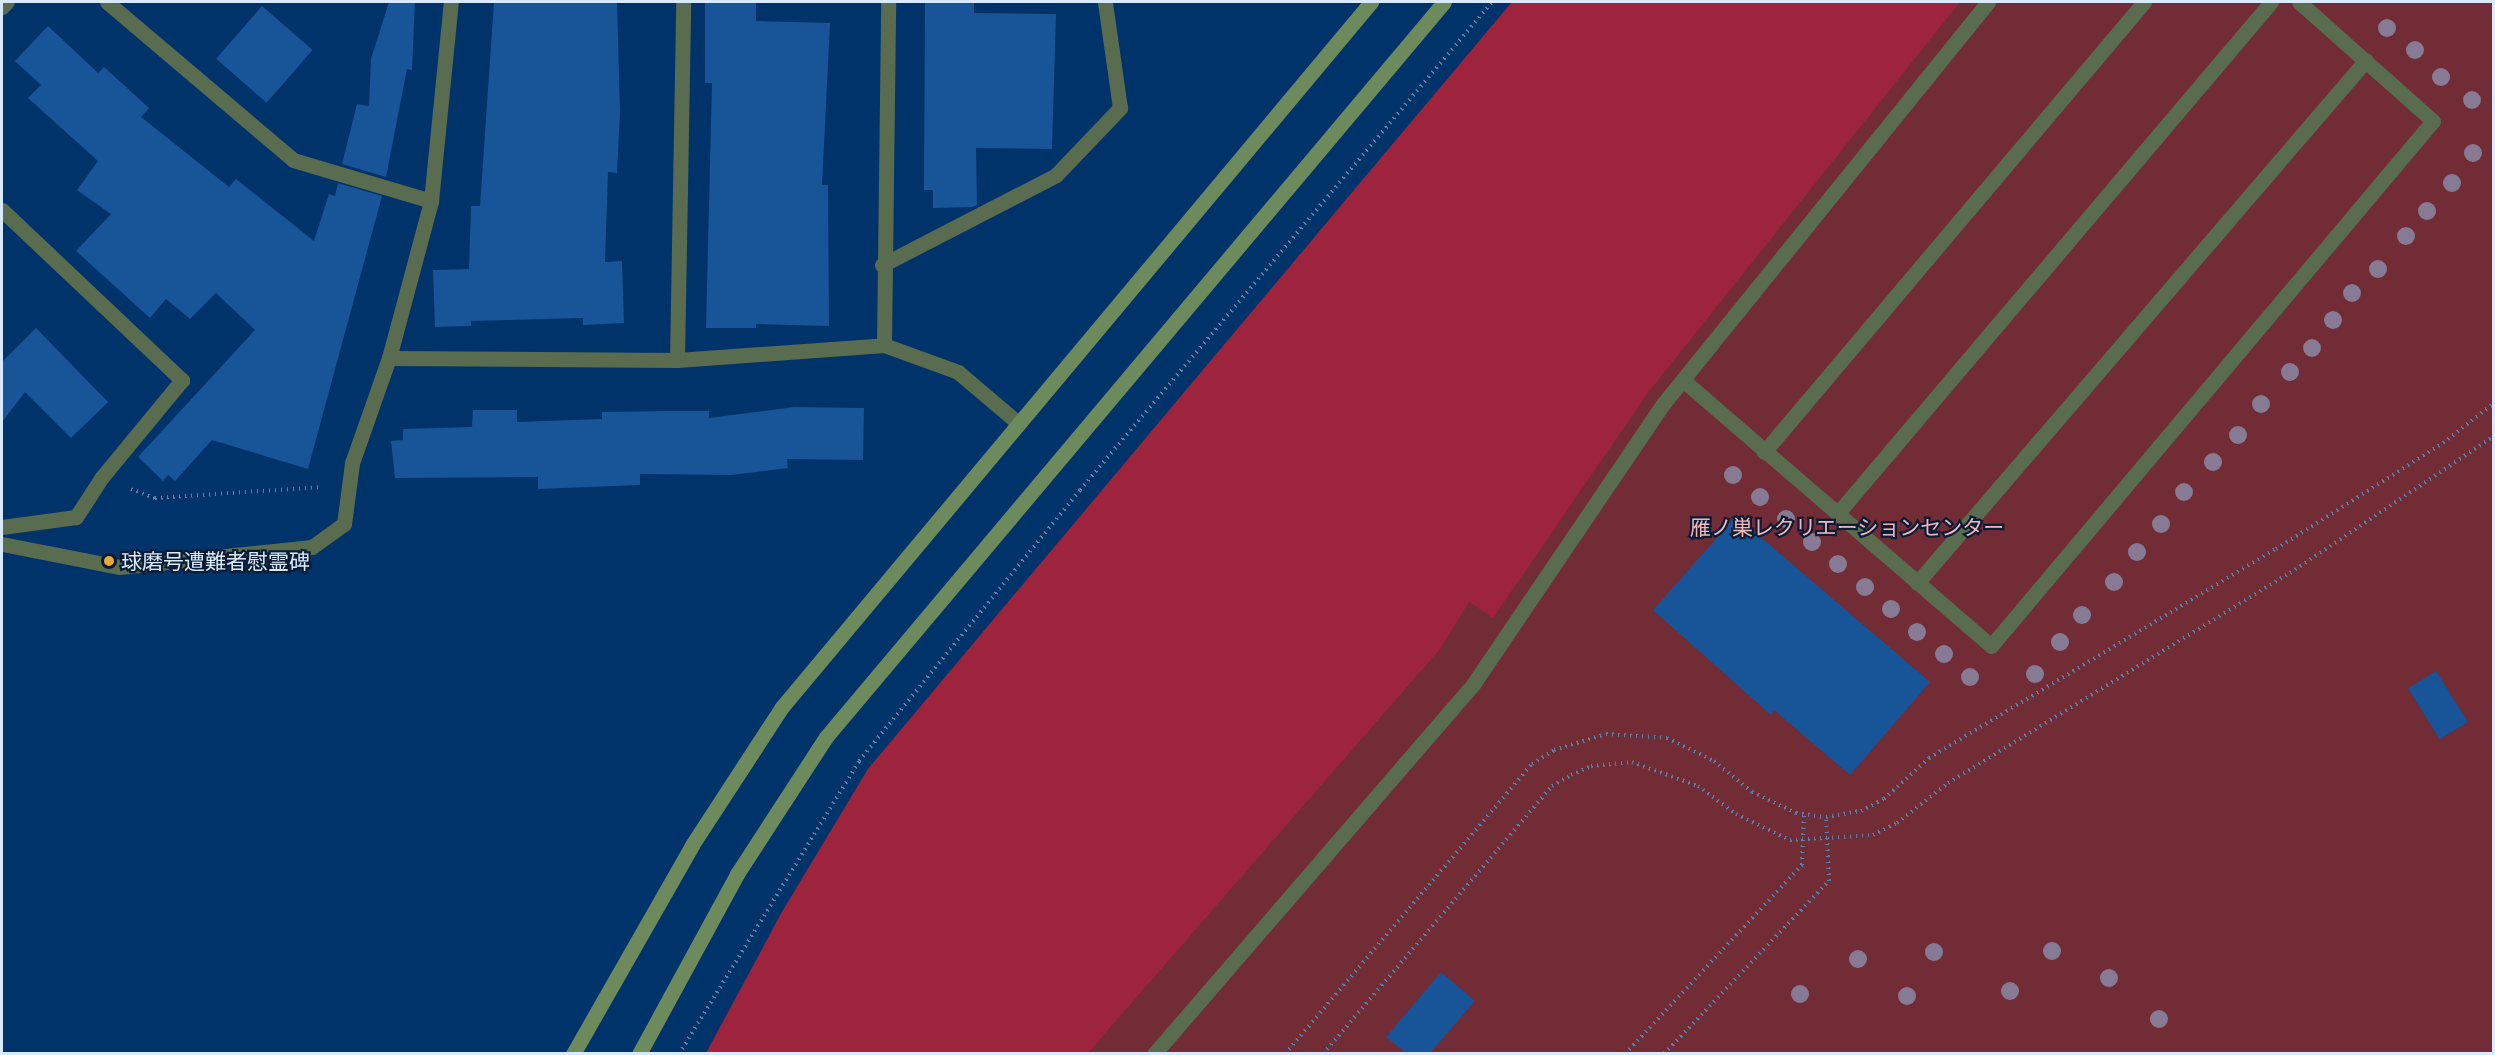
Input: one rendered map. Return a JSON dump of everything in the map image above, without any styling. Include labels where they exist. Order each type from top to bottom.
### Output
[{"type":"street","points":[[2,7],[7,2]]},
{"type":"street","points":[[107,2],[293,160],[431,201]]},
{"type":"street","points":[[2,544],[119,567],[312,547],[344,524],[352,463],[389,358],[431,201],[451,2]]},
{"type":"street","points":[[677,360],[683,2]]},
{"type":"street","points":[[884,345],[882,265],[888,2]]},
{"type":"street","points":[[882,265],[1056,175],[1120,108],[1105,2]]},
{"type":"street","points":[[573,1053],[692,844],[782,707],[1017,422],[1371,2]]},
{"type":"street","points":[[639,1053],[737,874],[826,737],[1444,2]]},
{"type":"street","points":[[1154,1053],[1474,683],[1683,380],[1988,2]]},
{"type":"street","points":[[1764,452],[2144,2]]},
{"type":"street","points":[[1837,514],[2271,2]]},
{"type":"street","points":[[1683,380],[1991,646],[2433,121],[2299,2]]},
{"type":"street","points":[[1917,583],[2366,60]]},
{"type":"street","points":[[2,210],[182,380],[102,477],[76,517],[2,527]]},
{"type":"street","points":[[389,358],[677,360],[884,345],[958,372],[1017,422]]},
{"type":"path","points":[[679,1053],[859,761],[1080,490],[1492,2]]},
{"type":"path","points":[[1285,1053],[1532,764],[1554,750],[1606,734],[1667,738],[1714,761],[1752,792],[1804,815],[1826,817],[1861,811],[1884,799],[1929,758],[2276,549],[2443,443],[2493,403]]},
{"type":"path","points":[[1323,1053],[1552,786],[1570,775],[1610,763],[1657,768],[1698,786],[1736,814],[1790,840],[1802,838],[1826,840],[1873,835],[1897,823],[1948,783],[2290,573],[2493,436]]},
{"type":"path","points":[[102,477],[155,498],[349,484]]},
{"type":"path","points":[[1625,1053],[1802,865],[1804,815]]},
{"type":"path","points":[[1664,1053],[1829,881],[1826,817]]},
{"type":"green space","name":"雁ノ巣レクリエーションセンター","points":[[1512,2],[2493,2],[2493,1053],[707,1054],[782,912],[868,769]]},
{"type":"shaded area","points":[[1512,2],[1960,2],[1647,394],[1493,618],[1469,602],[1440,649],[1088,1053],[706,1053],[782,912],[868,769]]},
{"type":"building","points":[[389,2],[415,2],[412,70],[407,69],[386,177],[342,164],[357,104],[369,106],[371,59]]},
{"type":"building","points":[[494,2],[617,2],[620,111],[617,173],[608,172],[605,262],[622,261],[624,323],[583,325],[583,318],[471,321],[471,326],[435,327],[433,270],[469,269],[471,206],[480,206]]},
{"type":"building","points":[[705,2],[756,2],[756,21],[830,23],[822,185],[828,185],[829,326],[756,324],[756,328],[706,328],[712,83],[705,83]]},
{"type":"building","points":[[925,2],[974,2],[974,13],[1056,14],[1052,149],[976,148],[977,205],[972,207],[933,208],[933,190],[924,190]]},
{"type":"building","points":[[262,6],[313,50],[267,103],[216,59]]},
{"type":"building","points":[[48,26],[98,73],[104,67],[149,108],[141,117],[229,187],[236,179],[314,241],[329,194],[335,196],[338,183],[382,196],[308,469],[212,440],[175,481],[168,475],[163,481],[138,457],[255,330],[216,293],[190,319],[166,299],[150,318],[76,251],[111,214],[77,190],[98,161],[28,98],[41,85],[15,61]]},
{"type":"building","points":[[36,328],[108,402],[71,438],[25,392],[2,422],[2,362]]},
{"type":"building","points":[[794,407],[864,408],[863,460],[787,459],[788,468],[731,475],[640,474],[640,485],[538,489],[538,477],[395,478],[391,441],[403,440],[403,429],[472,427],[473,410],[517,410],[517,422],[602,419],[602,412],[709,411],[709,418]]},
{"type":"building","points":[[1736,516],[1930,682],[1850,775],[1774,710],[1771,715],[1653,610]]},
{"type":"building","points":[[2436,671],[2468,722],[2440,739],[2408,688]]},
{"type":"building","points":[[1441,972],[1475,1001],[1430,1053],[1406,1053],[1386,1037]]},
{"type":"place","name":"球磨号遭難者慰霊碑","points":[[109,561]]}]
